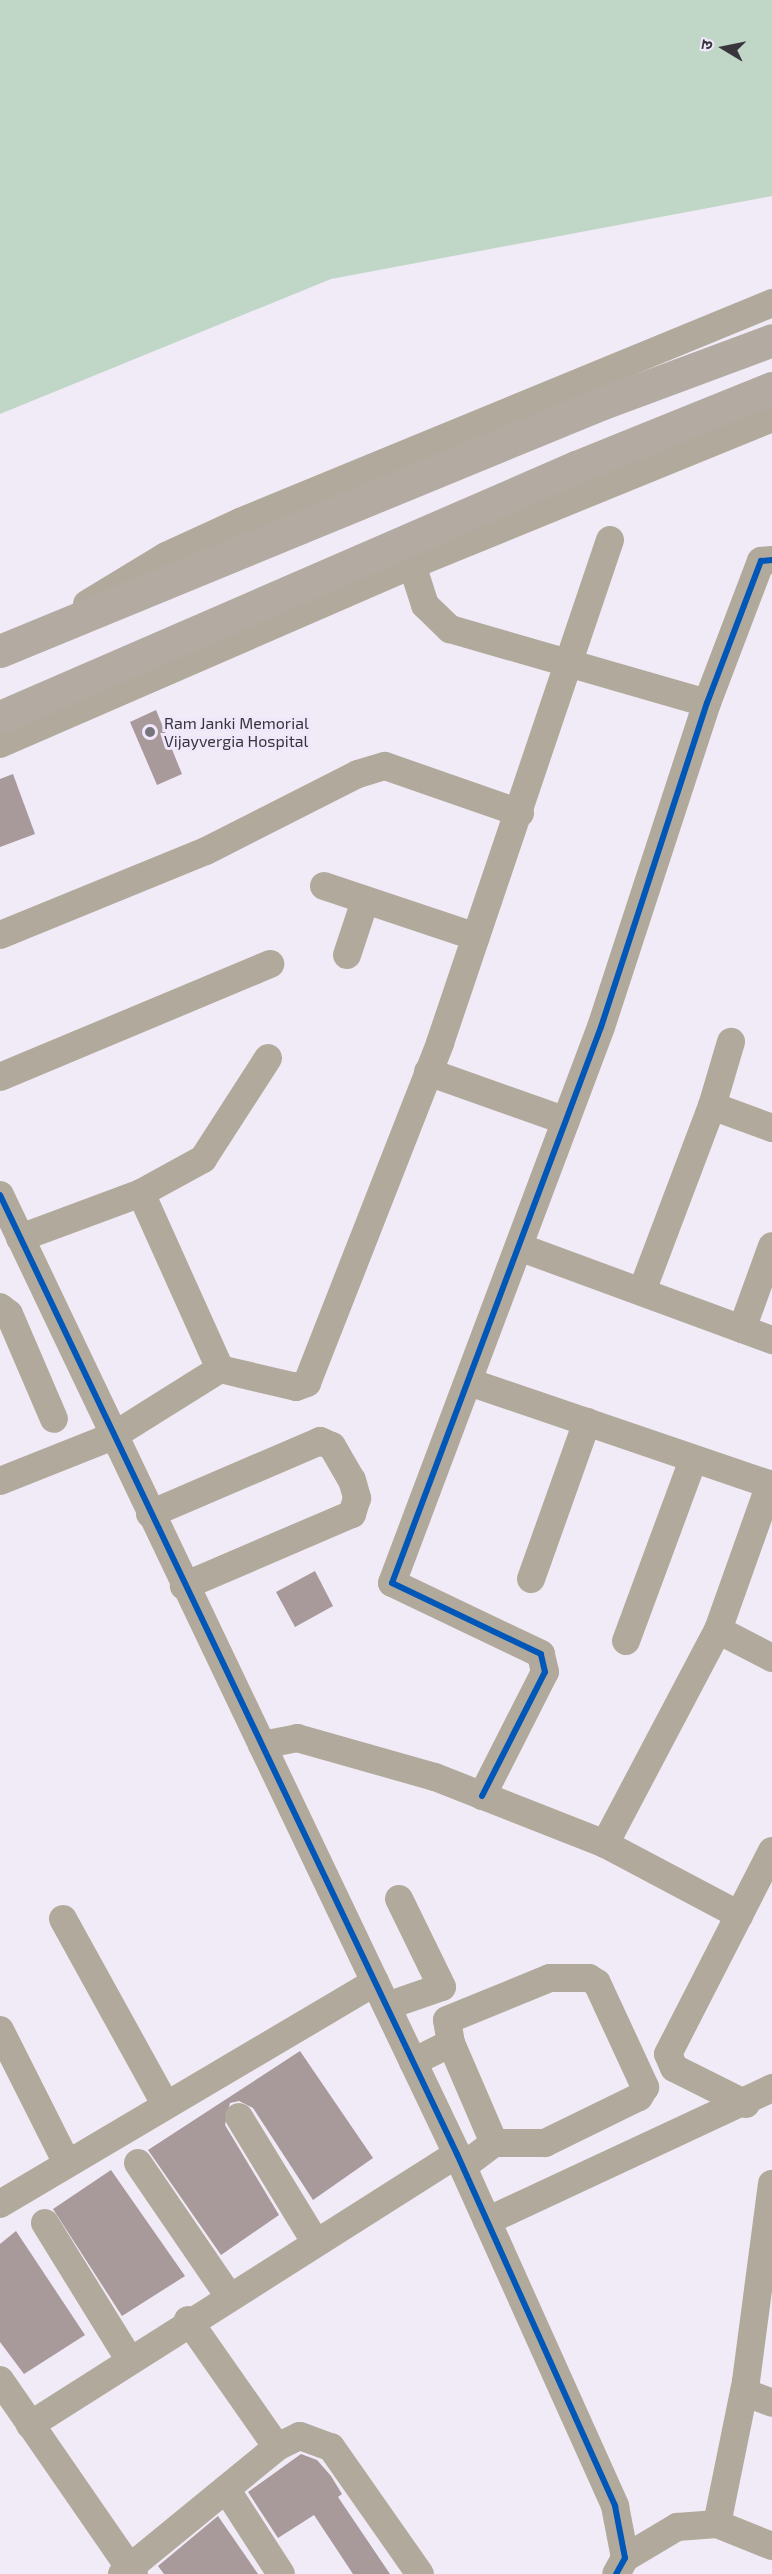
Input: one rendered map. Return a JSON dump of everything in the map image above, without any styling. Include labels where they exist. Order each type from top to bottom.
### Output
[{"type":"main road","points":[[0,651],[46,632],[324,502],[597,391],[772,340]]},
{"type":"main road","points":[[0,717],[408,553],[772,388]]},
{"type":"street","points":[[597,391],[772,303]]},
{"type":"street","points":[[0,744],[408,553],[772,418]]},
{"type":"street","points":[[0,1480],[113,1436],[220,1369],[296,1387],[307,1383],[428,1072],[572,663],[610,540]]},
{"type":"street","points":[[408,553],[425,605],[450,629],[707,704]]},
{"type":"street","points":[[482,1796],[545,1672],[541,1654],[382,1579],[470,1382],[566,1121],[707,704],[761,561],[772,560]]},
{"type":"street","points":[[0,935],[206,850],[358,774],[385,766],[520,813]]},
{"type":"street","points":[[324,886],[476,937]]},
{"type":"street","points":[[347,955],[365,901]]},
{"type":"street","points":[[0,1077],[270,964]]},
{"type":"street","points":[[642,1291],[712,1106],[731,1042]]},
{"type":"street","points":[[20,1238],[141,1193],[203,1159],[268,1058]]},
{"type":"street","points":[[428,1072],[566,1121]]},
{"type":"street","points":[[712,1106],[772,1128]]},
{"type":"street","points":[[141,1193],[220,1369]]},
{"type":"street","points":[[0,1195],[184,1586],[460,2160],[615,2506],[620,2566],[677,2527],[717,2524],[772,2546]]},
{"type":"street","points":[[742,1329],[772,1246]]},
{"type":"street","points":[[519,1247],[772,1340]]},
{"type":"street","points":[[0,1307],[9,1314],[54,1419]]},
{"type":"street","points":[[470,1382],[693,1460],[771,1484],[747,1560],[718,1630],[605,1844]]},
{"type":"street","points":[[531,1579],[587,1422]]},
{"type":"street","points":[[150,1514],[320,1441],[332,1446],[352,1480],[357,1498],[352,1514],[184,1586]]},
{"type":"street","points":[[626,1641],[693,1460]]},
{"type":"street","points":[[718,1630],[772,1658]]},
{"type":"street","points":[[262,1745],[297,1738],[366,1753],[605,1844],[739,1914]]},
{"type":"street","points":[[746,2104],[674,2068],[668,2054],[772,1851]]},
{"type":"street","points":[[399,1899],[442,1987]]},
{"type":"street","points":[[63,1919],[165,2104]]},
{"type":"street","points":[[0,2204],[165,2104],[381,1994],[442,1987],[469,2001],[572,1965]]},
{"type":"street","points":[[30,2425],[314,2240],[460,2160],[494,2143],[545,2143],[639,2097],[645,2087],[597,1983],[589,1978],[550,1978],[447,2020],[451,2043],[494,2143]]},
{"type":"street","points":[[0,2030],[67,2163]]},
{"type":"street","points":[[413,2062],[451,2043]]},
{"type":"street","points":[[487,2221],[746,2104],[772,2088]]},
{"type":"street","points":[[239,2116],[314,2240]]},
{"type":"street","points":[[138,2163],[228,2295]]},
{"type":"street","points":[[717,2524],[744,2392],[767,2258],[772,2184]]},
{"type":"street","points":[[45,2223],[129,2359]]},
{"type":"street","points":[[188,2320],[277,2447]]},
{"type":"street","points":[[0,2380],[129,2572],[277,2447],[300,2436],[331,2447],[420,2574]]},
{"type":"street","points":[[744,2392],[772,2403]]},
{"type":"street","points":[[226,2489],[281,2574]]},
{"type":"green space","points":[[0,0],[772,0],[772,196],[331,279],[0,414]]},
{"type":"building","points":[[156,710],[182,774],[157,785],[130,722]]},
{"type":"building","points":[[13,774],[35,834],[0,847],[0,779]]},
{"type":"building","points":[[315,1571],[333,1606],[295,1627],[276,1592]]},
{"type":"building","points":[[300,2051],[373,2158],[313,2200],[253,2108],[239,2101],[230,2103],[225,2125],[279,2215],[221,2255],[148,2150]]},
{"type":"building","points":[[111,2170],[185,2276],[122,2316],[53,2209]]},
{"type":"building","points":[[16,2231],[85,2335],[24,2374],[0,2342],[0,2244]]},
{"type":"building","points":[[301,2454],[317,2460],[331,2476],[342,2494],[338,2497],[390,2574],[353,2574],[314,2515],[278,2538],[248,2492]]},
{"type":"building","points":[[218,2516],[258,2574],[164,2574],[158,2566]]},
{"type":"cycle path","points":[[482,1796],[545,1672],[541,1654],[392,1583],[601,1027],[707,703],[761,561],[772,560]]},
{"type":"cycle path","points":[[0,1195],[457,2154],[615,2506],[625,2558],[616,2574]]},
{"type":"place","name":"Ram Janki Memorial Vijayvergia Hospital","points":[[150,732]]}]
